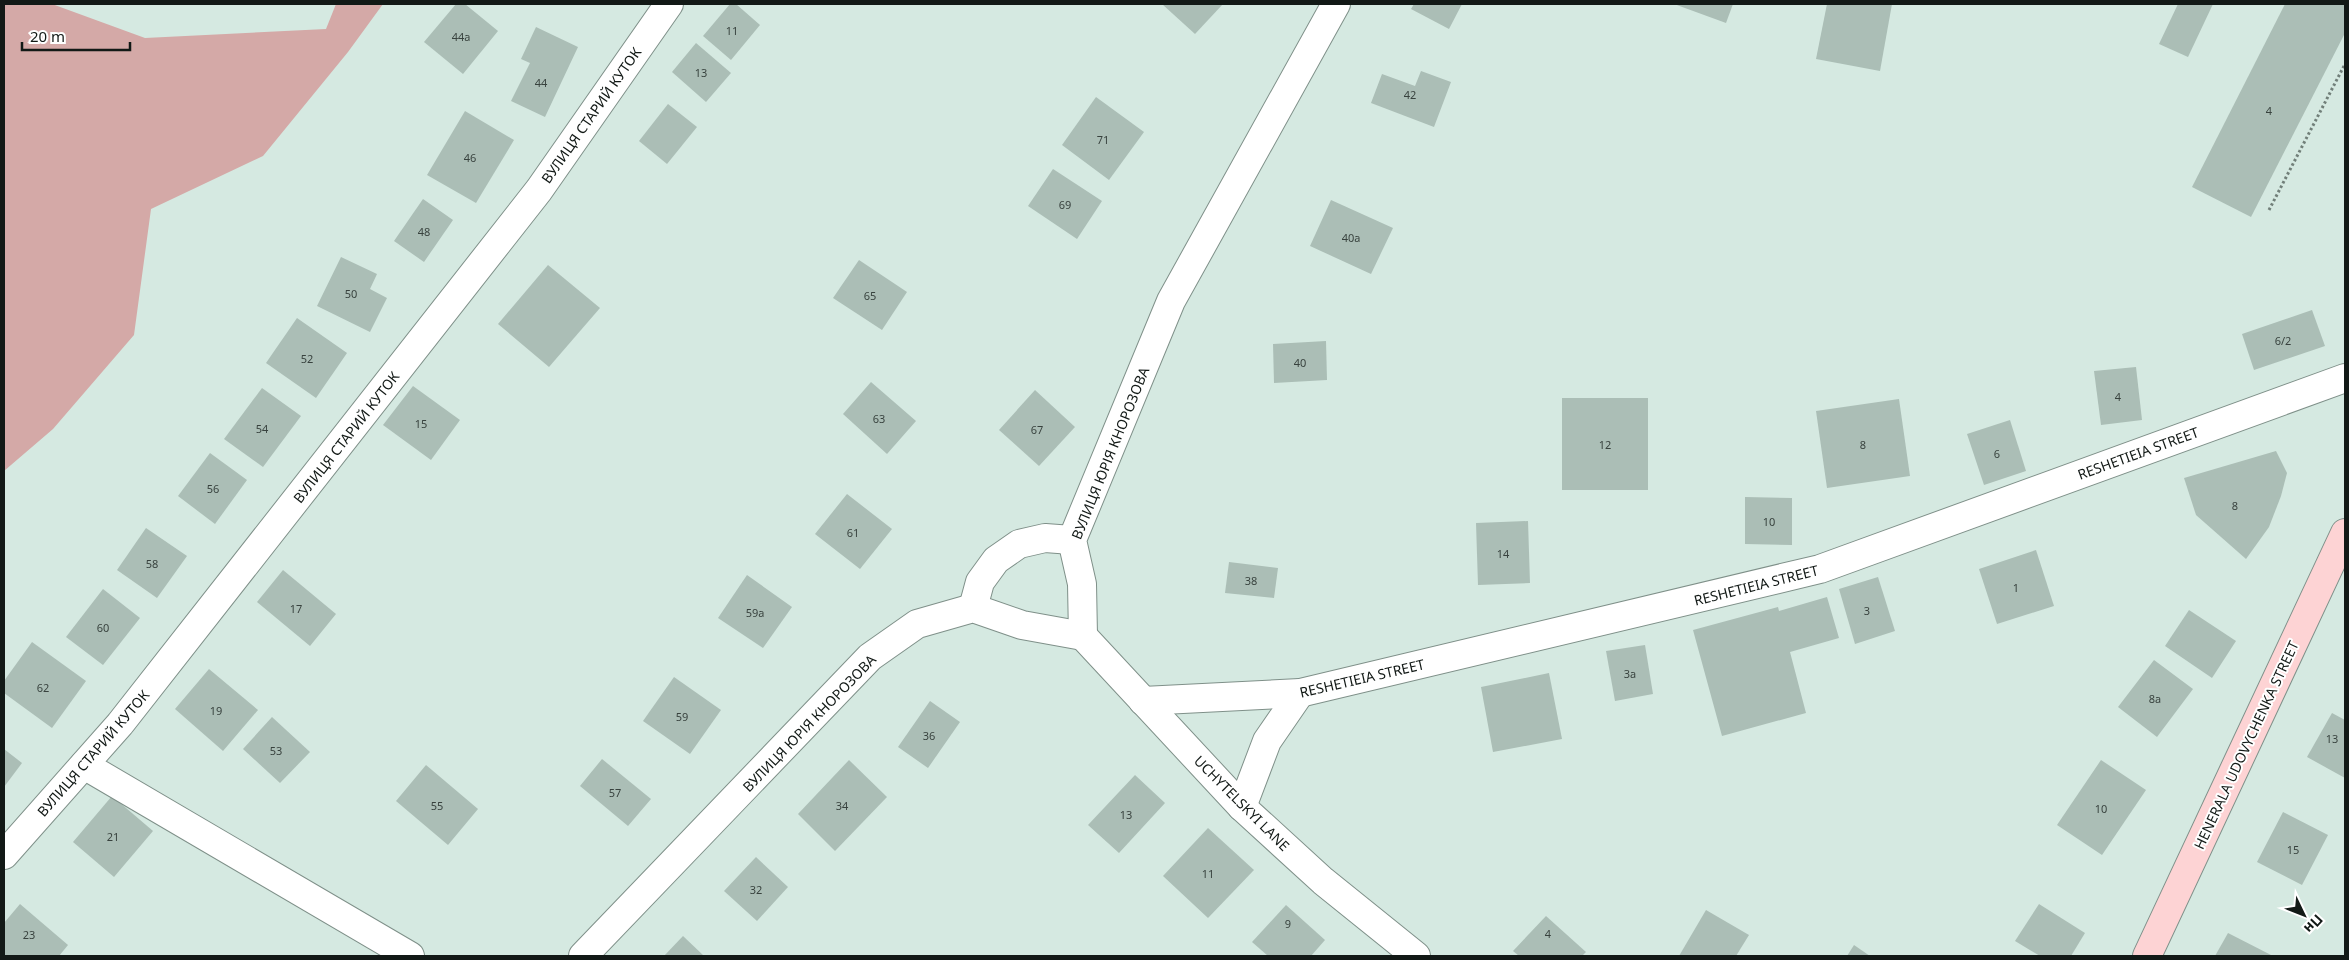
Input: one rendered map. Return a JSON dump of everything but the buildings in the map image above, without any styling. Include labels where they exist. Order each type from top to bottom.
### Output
[{"type":"main road","name":"HENERALA UDOVYCHENKA STREET","points":[[2147,956],[2345,533]]},
{"type":"street","name":"ВУЛИЦЯ СТАРИЙ КУТОК","points":[[4,855],[120,724],[539,190],[669,4]]},
{"type":"street","name":"ВУЛИЦЯ ЮРІЯ КНОРОЗОВА","points":[[1083,636],[1082,584],[1072,540],[1171,301],[1336,4]]},
{"type":"street","name":"RESHETIEIA STREET","points":[[1143,702],[1300,693],[1820,569],[2345,378]]},
{"type":"street","points":[[1072,540],[1045,538],[1019,544],[996,560],[980,582],[973,608],[1022,625],[1083,636]]},
{"type":"street","name":"ВУЛИЦЯ ЮРІЯ КНОРОЗОВА","points":[[583,956],[870,657],[917,624],[973,608]]},
{"type":"street","name":"UCHYTELSKYI LANE","points":[[1083,636],[1242,807],[1323,881],[1416,956]]},
{"type":"street","points":[[1242,807],[1267,740],[1300,693]]},
{"type":"street","points":[[84,765],[410,956]]},
{"type":"path","points":[[2269,210],[2345,64]]},
{"type":"shaded area","points":[[4,4],[52,4],[145,38],[326,29],[336,4],[383,4],[348,52],[263,156],[151,209],[134,335],[53,429],[4,471]]}]
